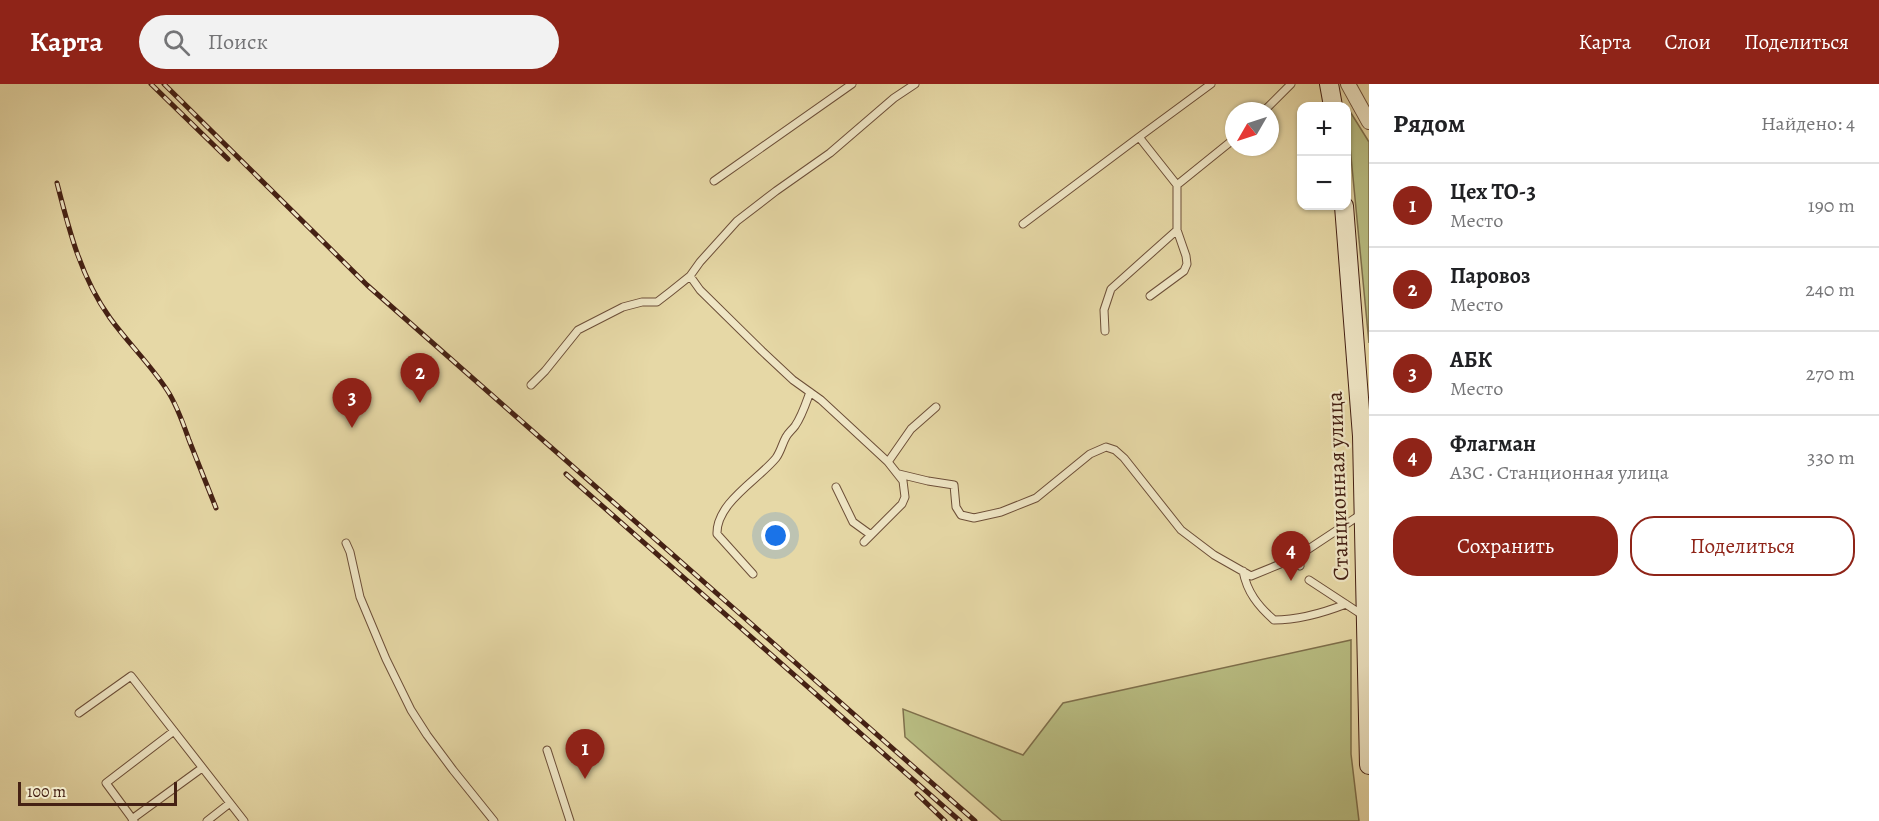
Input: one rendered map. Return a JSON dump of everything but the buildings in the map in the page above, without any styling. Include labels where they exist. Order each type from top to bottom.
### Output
[{"type":"main road","points":[[1329,84],[1332,102]]},
{"type":"main road","name":"Станционная улица","points":[[1344,210],[1366,436],[1364,513],[1369,765]]},
{"type":"street","points":[[1348,84],[1369,122]]},
{"type":"lane","points":[[714,181],[852,84]]},
{"type":"lane","points":[[531,385],[545,372],[578,330],[623,307],[642,302],[657,302],[690,276],[737,221],[830,153],[894,98],[915,84]]},
{"type":"lane","points":[[1023,224],[1211,84]]},
{"type":"lane","points":[[1273,102],[1291,84]]},
{"type":"lane","points":[[1139,137],[1177,185],[1177,230],[1187,264],[1184,271],[1150,296]]},
{"type":"lane","points":[[1177,185],[1225,145]]},
{"type":"lane","points":[[1105,331],[1104,310],[1111,289],[1177,230]]},
{"type":"lane","points":[[690,276],[726,317],[793,380],[821,400],[899,474],[903,481],[905,497],[902,504],[864,542]]},
{"type":"lane","points":[[753,574],[717,534],[717,525],[728,504],[782,450],[786,436],[795,426],[810,392]]},
{"type":"lane","points":[[888,462],[911,429],[936,407]]},
{"type":"lane","points":[[899,474],[954,484],[956,507],[961,515],[974,518],[1001,512],[1036,498],[1090,454],[1106,447],[1115,450],[1124,458],[1181,530],[1214,555],[1251,576],[1295,558],[1364,513]]},
{"type":"lane","points":[[836,487],[853,522],[871,536]]},
{"type":"lane","points":[[345,543],[350,552],[360,597],[386,659],[411,710],[453,770],[494,821]]},
{"type":"lane","points":[[1295,558],[1300,566]]},
{"type":"lane","points":[[1243,571],[1246,586],[1262,610],[1274,621],[1323,613],[1346,604]]},
{"type":"lane","points":[[1309,580],[1366,618]]},
{"type":"lane","points":[[79,713],[131,676],[244,821]]},
{"type":"lane","points":[[174,731],[106,783],[133,820],[202,768]]},
{"type":"lane","points":[[547,750],[570,821]]},
{"type":"lane","points":[[207,821],[230,803]]},
{"type":"green space","points":[[1351,113],[1369,142],[1369,343],[1351,157]]},
{"type":"green space","points":[[1351,640],[1351,754],[1359,821],[1002,821],[905,737],[903,709],[1023,755],[1063,703]]},
{"type":"railway","points":[[151,84],[228,159]]},
{"type":"railway","points":[[164,84],[367,285],[975,821]]},
{"type":"railway","points":[[57,183],[71,236],[91,287],[110,318],[171,396],[216,508]]},
{"type":"railway","points":[[566,474],[960,821]]},
{"type":"railway","points":[[917,794],[945,821]]},
{"type":"place","name":"Паровоз","points":[[420,403]]},
{"type":"place","name":"АБК","points":[[352,428]]},
{"type":"place","name":"Флагман","points":[[1291,581]]},
{"type":"place","name":"Цех ТО-3","points":[[585,779]]}]
